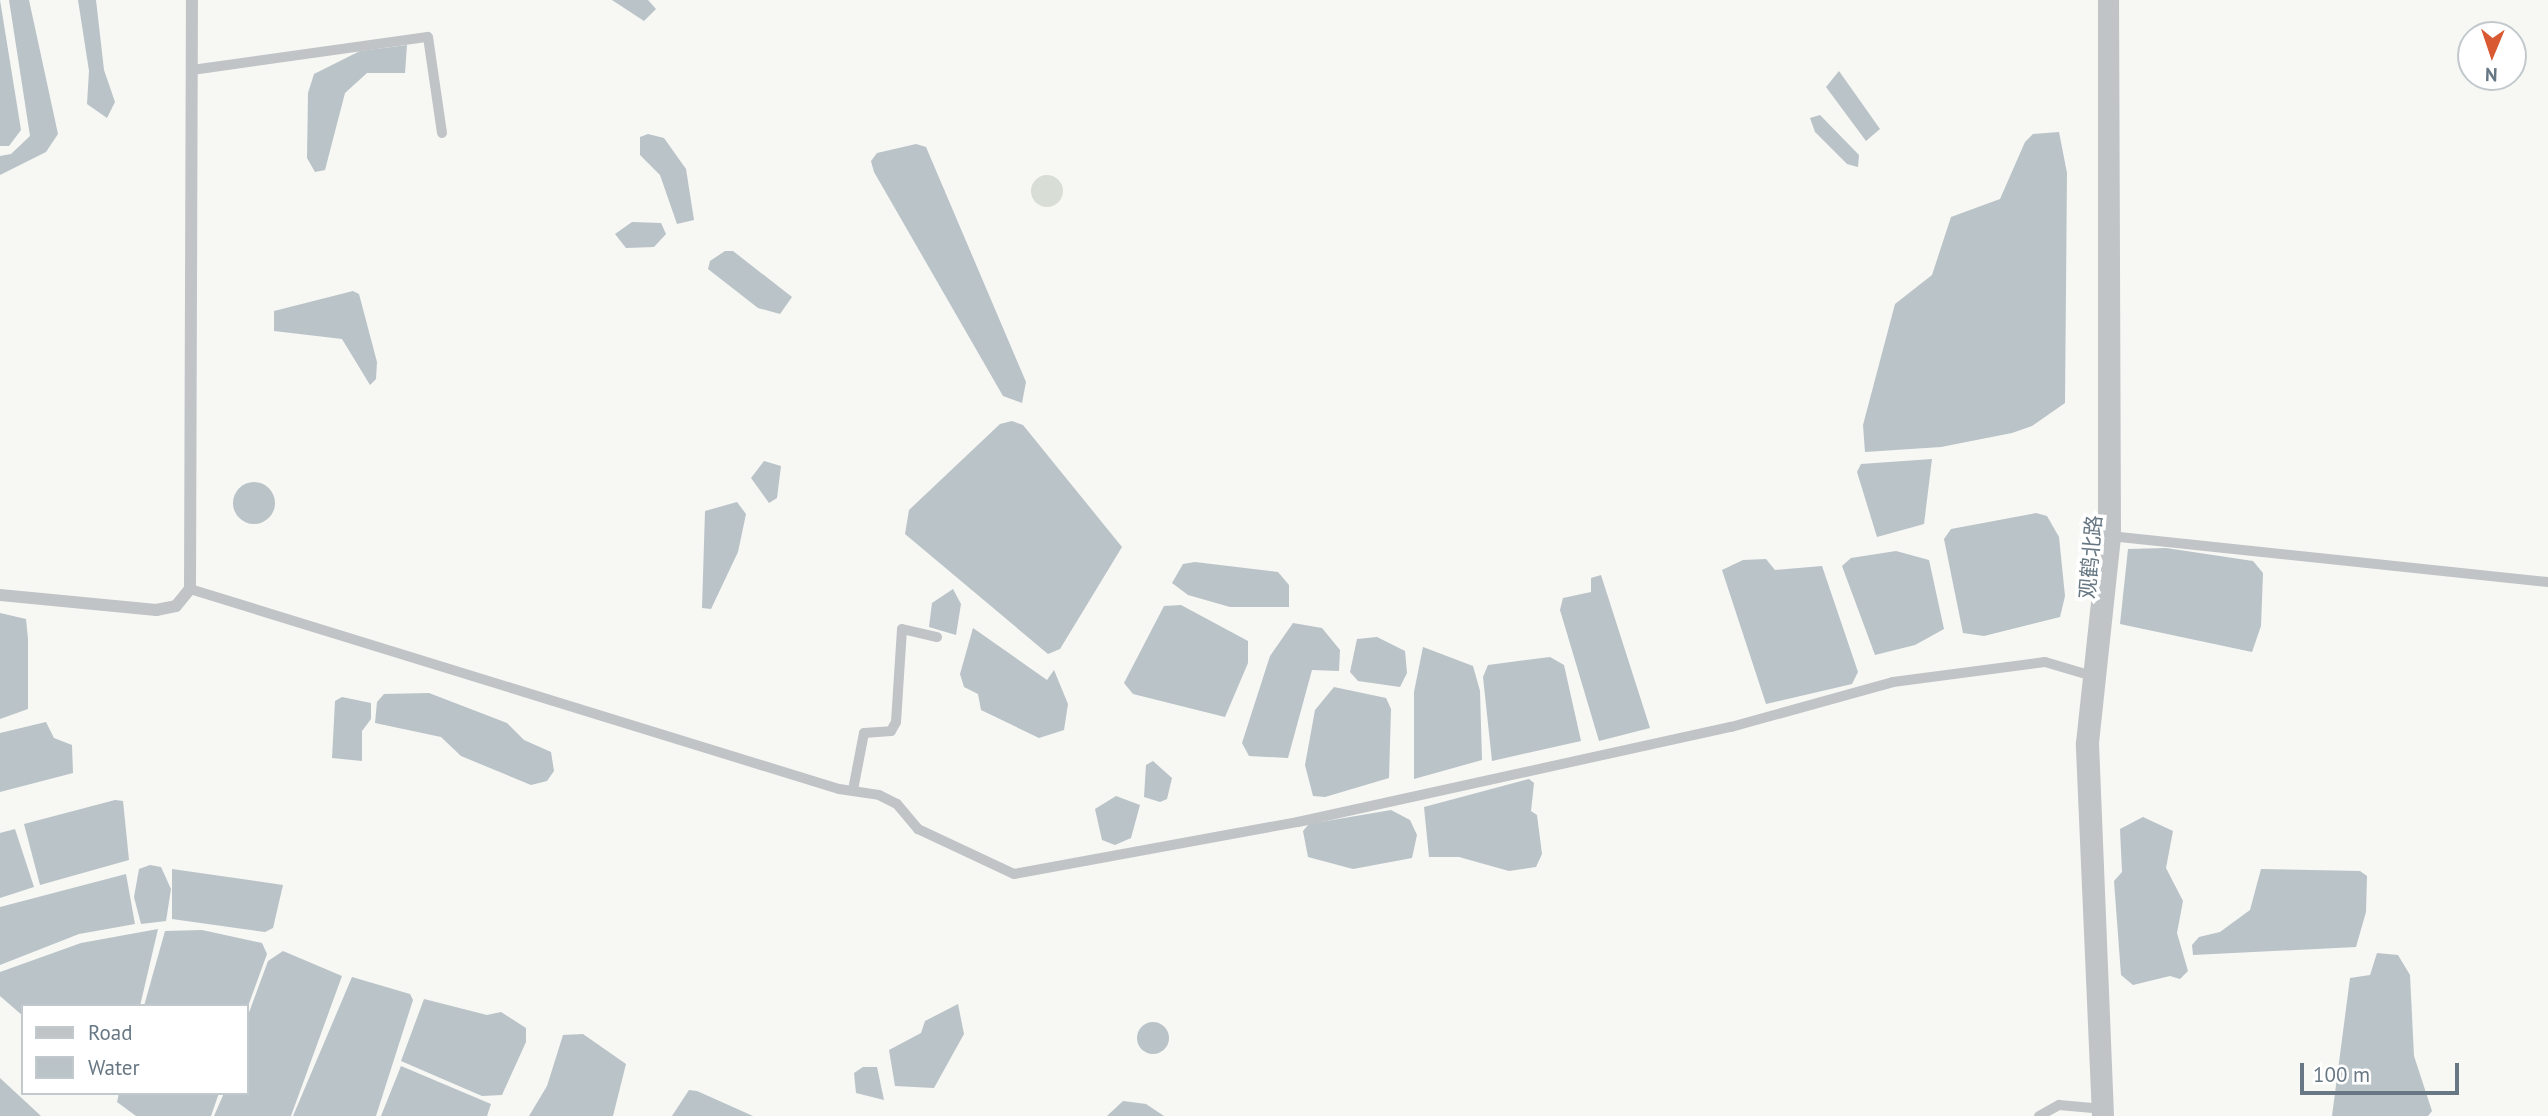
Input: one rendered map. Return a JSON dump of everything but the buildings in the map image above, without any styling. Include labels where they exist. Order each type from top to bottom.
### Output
[{"type":"street","points":[[0,595],[156,610],[176,606],[190,589],[192,0]]},
{"type":"street","name":"观鹤北路","points":[[2104,0],[2110,536]]},
{"type":"street","name":"观鹤北路","points":[[2103,1112],[2082,792],[2091,676],[2110,536],[2113,0]]},
{"type":"street","points":[[192,70],[428,37],[442,133]]},
{"type":"street","points":[[2110,536],[2548,582]]},
{"type":"street","points":[[190,589],[897,804],[918,828],[1014,874],[1298,822],[1731,727],[1893,682],[2045,662],[2091,676]]},
{"type":"street","points":[[853,790],[864,733],[891,731],[896,723],[902,629],[937,637]]},
{"type":"street","points":[[2039,1116],[2059,1105],[2103,1112]]},
{"type":"shaded area","points":[[1047,175],[1058,180],[1063,191],[1058,202],[1047,207],[1036,202],[1031,191],[1036,180]]},
{"type":"water","points":[[0,0],[21,130],[9,146],[0,146]]},
{"type":"water","points":[[9,0],[29,0],[58,134],[46,152],[0,175],[0,156],[11,154],[30,136]]},
{"type":"water","points":[[78,0],[96,0],[104,70],[115,102],[107,118],[87,104],[89,71]]},
{"type":"water","points":[[612,0],[648,0],[656,9],[644,21]]},
{"type":"water","points":[[407,45],[405,73],[367,73],[345,93],[325,170],[315,172],[307,158],[308,93],[314,74],[360,51]]},
{"type":"water","points":[[1839,71],[1880,129],[1866,141],[1826,87]]},
{"type":"water","points":[[1820,115],[1859,155],[1858,167],[1847,164],[1815,132],[1810,118]]},
{"type":"water","points":[[2059,132],[2067,173],[2065,403],[2032,426],[2012,433],[1941,447],[1865,452],[1863,425],[1895,304],[1932,275],[1951,217],[2000,199],[2025,142],[2033,134]]},
{"type":"water","points":[[648,134],[664,138],[686,169],[694,220],[677,224],[660,175],[640,155],[640,137]]},
{"type":"water","points":[[916,144],[926,147],[1026,382],[1022,403],[1003,396],[874,172],[871,161],[877,153]]},
{"type":"water","points":[[632,222],[661,223],[666,234],[654,247],[626,248],[615,234]]},
{"type":"water","points":[[725,251],[733,251],[792,297],[780,314],[758,308],[708,269],[710,261]]},
{"type":"water","points":[[353,291],[359,294],[377,362],[376,379],[370,385],[342,339],[274,331],[274,311]]},
{"type":"water","points":[[1012,421],[1023,425],[1122,547],[1060,649],[1048,654],[905,534],[909,510],[1000,424]]},
{"type":"water","points":[[1932,459],[1924,524],[1877,537],[1857,472],[1861,464]]},
{"type":"water","points":[[764,461],[781,466],[777,498],[769,503],[751,478]]},
{"type":"water","points":[[254,482],[269,488],[275,503],[269,518],[254,524],[239,518],[233,503],[239,488]]},
{"type":"water","points":[[737,502],[746,514],[738,552],[711,609],[702,608],[705,511]]},
{"type":"water","points":[[2036,513],[2047,516],[2059,537],[2065,596],[2060,617],[1984,636],[1963,633],[1944,539],[1951,529]]},
{"type":"water","points":[[2166,548],[2253,561],[2263,573],[2261,626],[2252,652],[2120,624],[2128,549]]},
{"type":"water","points":[[1896,551],[1929,560],[1944,629],[1915,645],[1875,655],[1842,566],[1851,558]]},
{"type":"water","points":[[1766,559],[1775,570],[1822,566],[1858,672],[1852,684],[1766,704],[1722,570],[1743,560]]},
{"type":"water","points":[[1195,562],[1278,572],[1289,585],[1289,607],[1230,607],[1188,595],[1172,583],[1183,564]]},
{"type":"water","points":[[1601,575],[1650,728],[1599,741],[1560,610],[1563,598],[1591,592],[1591,578]]},
{"type":"water","points":[[953,589],[961,604],[956,635],[929,627],[932,603]]},
{"type":"water","points":[[1181,605],[1248,641],[1248,663],[1225,717],[1133,694],[1124,683],[1164,606]]},
{"type":"water","points":[[0,613],[26,619],[28,709],[0,719]]},
{"type":"water","points":[[1293,623],[1322,628],[1340,650],[1339,671],[1312,670],[1288,758],[1249,756],[1242,743],[1270,656]]},
{"type":"water","points":[[973,628],[1047,680],[1054,670],[1068,704],[1064,730],[1039,738],[981,710],[978,694],[964,687],[960,674]]},
{"type":"water","points":[[1377,637],[1405,651],[1407,673],[1400,687],[1358,681],[1350,672],[1357,639]]},
{"type":"water","points":[[1423,647],[1473,666],[1480,691],[1482,760],[1414,779],[1414,692]]},
{"type":"water","points":[[1550,657],[1564,665],[1581,741],[1492,761],[1483,677],[1488,665]]},
{"type":"water","points":[[1334,687],[1386,698],[1391,709],[1389,778],[1325,797],[1313,796],[1305,765],[1315,710]]},
{"type":"water","points":[[429,693],[507,723],[524,740],[551,752],[554,771],[547,781],[531,785],[461,756],[441,737],[375,723],[377,702],[384,694]]},
{"type":"water","points":[[342,697],[371,703],[371,719],[362,731],[362,761],[332,758],[335,701]]},
{"type":"water","points":[[46,722],[54,738],[72,745],[73,773],[0,792],[0,733]]},
{"type":"water","points":[[1153,761],[1172,778],[1167,799],[1160,802],[1144,797],[1146,765]]},
{"type":"water","points":[[1529,779],[1534,783],[1531,811],[1537,815],[1542,854],[1536,867],[1509,871],[1459,857],[1429,857],[1424,807]]},
{"type":"water","points":[[1116,796],[1140,805],[1131,838],[1115,845],[1102,840],[1095,809]]},
{"type":"water","points":[[115,800],[123,801],[129,860],[40,885],[24,824]]},
{"type":"water","points":[[1391,810],[1410,820],[1417,835],[1412,858],[1353,869],[1308,857],[1303,831],[1309,824]]},
{"type":"water","points":[[2143,817],[2173,831],[2166,868],[2183,901],[2177,933],[2188,971],[2180,979],[2170,976],[2133,985],[2121,975],[2114,881],[2122,872],[2120,829]]},
{"type":"water","points":[[15,829],[34,887],[0,898],[0,833]]},
{"type":"water","points":[[150,865],[161,867],[171,889],[166,921],[141,924],[134,897],[139,869]]},
{"type":"water","points":[[172,869],[283,885],[273,928],[265,932],[172,919]]},
{"type":"water","points":[[2261,869],[2360,871],[2367,876],[2366,912],[2356,947],[2193,955],[2192,945],[2199,937],[2220,932],[2250,910]]},
{"type":"water","points":[[126,874],[135,924],[79,934],[0,965],[0,907]]},
{"type":"water","points":[[158,929],[140,1004],[21,1004],[21,1014],[0,996],[0,972],[81,943]]},
{"type":"water","points":[[202,930],[262,943],[267,954],[248,1006],[248,1004],[145,1004],[165,931]]},
{"type":"water","points":[[283,951],[342,976],[291,1116],[214,1116],[223,1095],[248,1095],[248,1015],[268,961]]},
{"type":"water","points":[[2377,953],[2398,955],[2410,975],[2414,1056],[2432,1111],[2428,1116],[2332,1116],[2350,978],[2370,975]]},
{"type":"water","points":[[352,977],[410,994],[413,1000],[376,1116],[293,1116]]},
{"type":"water","points":[[424,999],[487,1015],[501,1012],[526,1028],[526,1042],[502,1095],[482,1096],[401,1061]]},
{"type":"water","points":[[958,1004],[964,1034],[934,1088],[895,1086],[889,1050],[921,1033],[925,1021]]},
{"type":"water","points":[[1153,1022],[1165,1026],[1169,1038],[1165,1050],[1153,1054],[1141,1050],[1137,1038],[1141,1026]]},
{"type":"water","points":[[583,1034],[626,1064],[613,1116],[529,1116],[547,1086],[563,1035]]},
{"type":"water","points":[[401,1066],[491,1104],[487,1116],[381,1116]]},
{"type":"water","points":[[863,1067],[877,1067],[884,1100],[856,1093],[854,1073]]},
{"type":"water","points":[[0,1078],[41,1116],[0,1116]]},
{"type":"water","points":[[689,1090],[697,1091],[753,1116],[672,1116]]},
{"type":"water","points":[[119,1095],[218,1095],[211,1116],[136,1116],[117,1102]]},
{"type":"water","points":[[1123,1101],[1146,1104],[1164,1116],[1107,1116]]}]
